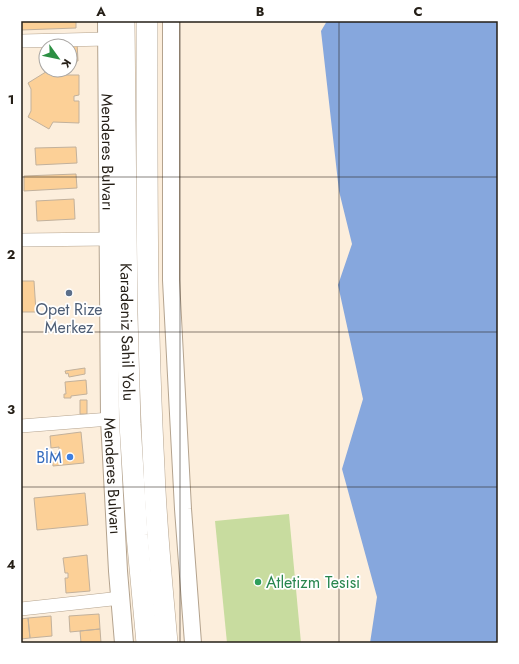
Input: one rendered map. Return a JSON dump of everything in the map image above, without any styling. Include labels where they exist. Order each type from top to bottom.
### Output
[{"type":"highway","name":"Karadeniz Sahil Yolu","points":[[124,21],[127,315],[130,424],[137,535],[147,643]]},
{"type":"highway","name":"Karadeniz Sahil Yolu","points":[[148,21],[147,205],[150,371],[154,469],[167,643]]},
{"type":"main road","name":"Menderes Bulvarı","points":[[106,21],[110,419],[124,643]]},
{"type":"street","points":[[171,21],[171,280],[183,509],[193,643]]},
{"type":"street","points":[[21,40],[107,39]]},
{"type":"street","points":[[21,240],[108,239]]},
{"type":"street","points":[[21,426],[110,419]]},
{"type":"street","points":[[21,609],[120,598]]},
{"type":"green space","name":"Atletizm Tesisi","points":[[289,514],[301,643],[227,643],[215,521]]},
{"type":"water","points":[[327,21],[498,21],[498,643],[370,643],[377,597],[342,469],[363,399],[338,285],[352,244],[339,191],[321,31]]},
{"type":"building","points":[[21,21],[76,21],[76,28],[21,30]]},
{"type":"building","points":[[79,75],[79,95],[74,96],[74,101],[79,101],[79,123],[53,122],[49,129],[28,117],[31,111],[31,89],[28,83],[38,77],[78,78]]},
{"type":"building","points":[[76,147],[77,163],[36,165],[35,148]]},
{"type":"building","points":[[76,174],[77,188],[24,191],[24,176]]},
{"type":"building","points":[[74,199],[75,219],[37,221],[36,201]]},
{"type":"building","points":[[21,281],[34,281],[36,312],[21,312]]},
{"type":"building","points":[[85,368],[85,374],[69,377],[68,373],[66,374],[65,371]]},
{"type":"building","points":[[86,380],[87,394],[64,398],[64,394],[66,394],[65,382]]},
{"type":"building","points":[[80,400],[87,400],[87,414],[80,414]]},
{"type":"building","points":[[81,432],[84,463],[53,466],[52,454],[59,453],[59,447],[51,448],[50,436]]},
{"type":"building","points":[[85,493],[88,525],[37,530],[34,498]]},
{"type":"building","points":[[87,555],[90,591],[66,593],[65,578],[68,578],[68,573],[65,573],[63,558]]},
{"type":"building","points":[[99,614],[100,629],[70,632],[69,616]]},
{"type":"building","points":[[51,616],[52,636],[30,638],[28,618]]},
{"type":"building","points":[[28,618],[30,638],[21,639],[21,619]]},
{"type":"building","points":[[100,629],[101,643],[81,643],[80,631]]},
{"type":"place","name":"Opet Rize Merkez","points":[[69,293]]},
{"type":"place","name":"BİM","points":[[70,457]]},
{"type":"place","name":"Atletizm Tesisi","points":[[258,582]]}]
